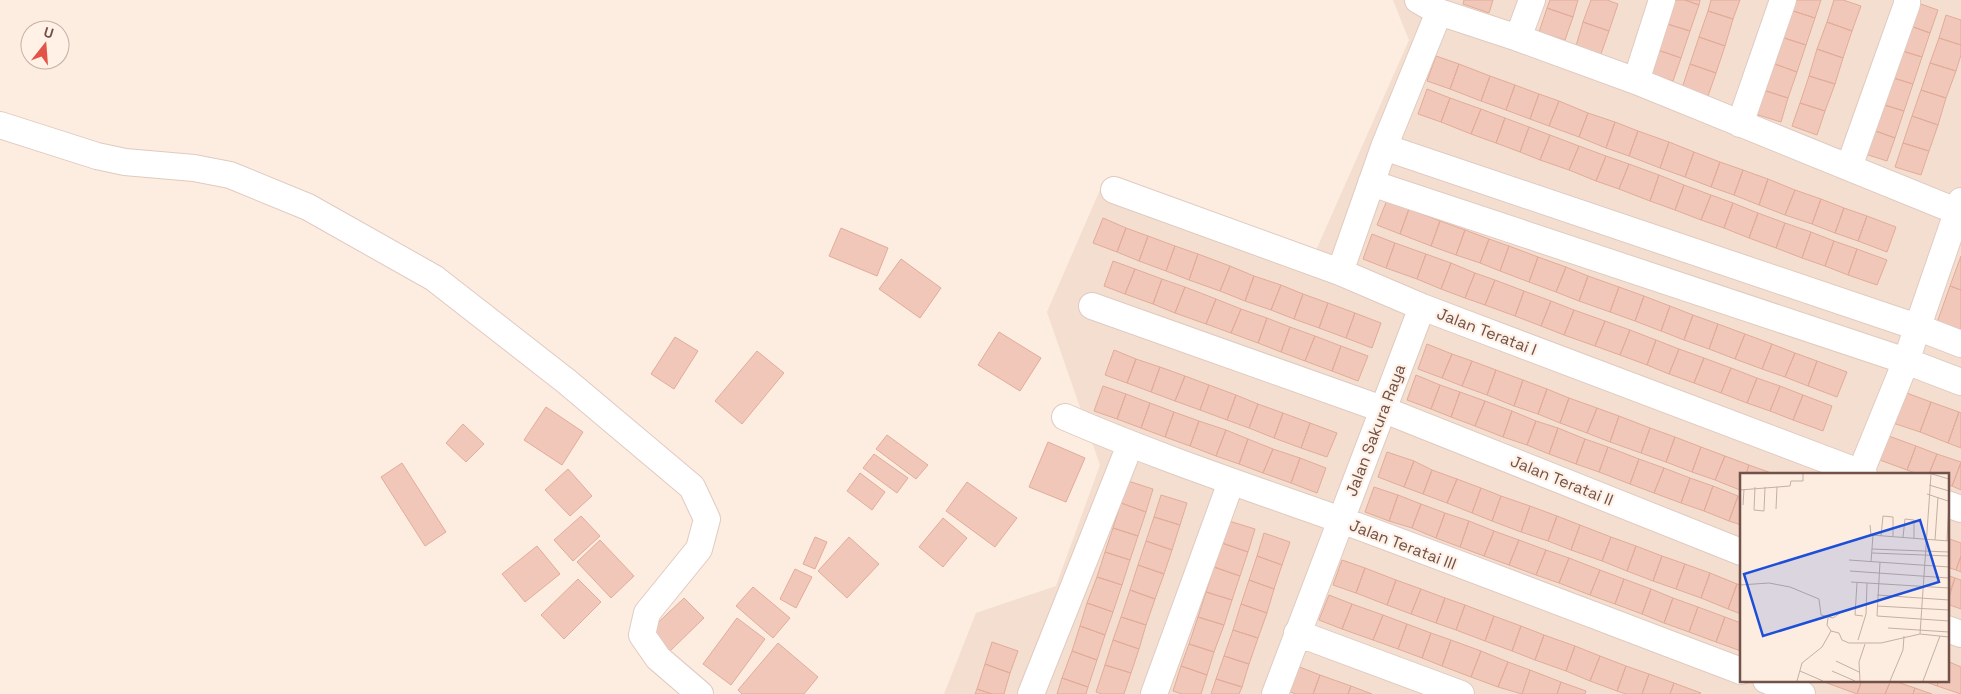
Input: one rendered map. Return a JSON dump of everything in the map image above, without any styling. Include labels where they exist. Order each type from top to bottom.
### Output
[{"type":"street","points":[[1518,38],[1532,0]]},
{"type":"street","points":[[1636,81],[1662,0]]},
{"type":"street","points":[[1740,124],[1783,0]]},
{"type":"street","points":[[1849,167],[1907,0]]},
{"type":"street","points":[[1340,272],[1384,147],[1429,6],[1636,81],[1740,124],[1960,209],[1906,361],[1861,473]]},
{"type":"street","points":[[0,126],[97,156],[125,162],[185,167],[230,175],[308,207],[434,278],[566,381],[692,487],[707,519],[699,549],[647,614],[642,635],[658,658],[700,694]]},
{"type":"street","points":[[1384,147],[1918,327],[1961,344]]},
{"type":"street","points":[[1371,184],[1906,361],[1961,382]]},
{"type":"street","name":"Jalan Teratai I","points":[[1114,190],[1340,272],[1422,307],[1858,473]]},
{"type":"street","name":"Jalan Teratai II","points":[[1092,306],[1382,409],[1740,552]]},
{"type":"street","name":"Jalan Sakura Raya","points":[[1275,694],[1422,307]]},
{"type":"street","name":"Jalan Teratai III","points":[[1064,417],[1130,445],[1341,520],[1740,671]]},
{"type":"street","points":[[1031,694],[1130,445]]},
{"type":"street","points":[[1154,694],[1231,482]]},
{"type":"street","points":[[1948,504],[1961,509]]},
{"type":"street","points":[[1948,629],[1961,634]]},
{"type":"street","points":[[1297,633],[1461,694]]},
{"type":"shaded area","points":[[1393,0],[1961,0],[1961,694],[944,694],[976,613],[1056,586],[1100,465],[1047,312],[1103,183],[1314,255],[1409,40]]},
{"type":"building","points":[[1464,0],[1493,0],[1489,13],[1463,4]]},
{"type":"building","points":[[1550,0],[1578,0],[1573,17],[1547,8]]},
{"type":"building","points":[[1591,0],[1607,0],[1618,4],[1609,31],[1583,22]]},
{"type":"building","points":[[1672,0],[1685,0],[1699,5],[1690,31],[1664,23]]},
{"type":"building","points":[[1685,0],[1700,0],[1699,5]]},
{"type":"building","points":[[1711,0],[1740,0],[1733,19],[1708,11]]},
{"type":"building","points":[[1793,0],[1821,0],[1815,18],[1790,10]]},
{"type":"building","points":[[1834,0],[1843,0],[1861,6],[1852,31],[1827,22]]},
{"type":"building","points":[[1912,1],[1938,10],[1930,33],[1905,24]]},
{"type":"building","points":[[1547,8],[1573,17],[1565,40],[1539,32]]},
{"type":"building","points":[[1790,10],[1815,18],[1806,45],[1781,37]]},
{"type":"building","points":[[1708,11],[1733,19],[1725,46],[1699,37]]},
{"type":"building","points":[[1946,15],[1961,20],[1961,45],[1939,38]]},
{"type":"building","points":[[1583,22],[1609,31],[1601,54],[1576,46]]},
{"type":"building","points":[[1827,22],[1852,31],[1843,58],[1817,49]]},
{"type":"building","points":[[1664,23],[1690,31],[1681,58],[1655,49]]},
{"type":"building","points":[[1905,24],[1930,33],[1922,57],[1896,49]]},
{"type":"building","points":[[1699,37],[1725,46],[1716,73],[1690,64]]},
{"type":"building","points":[[1781,37],[1806,45],[1797,72],[1772,63]]},
{"type":"building","points":[[1939,38],[1961,45],[1961,55],[1956,71],[1930,63]]},
{"type":"building","points":[[1655,49],[1681,58],[1673,81],[1648,73]]},
{"type":"building","points":[[1817,49],[1843,58],[1835,84],[1809,76]]},
{"type":"building","points":[[1896,49],[1922,57],[1913,84],[1887,76]]},
{"type":"building","points":[[1436,56],[1459,64],[1450,89],[1427,81]]},
{"type":"building","points":[[1772,63],[1797,72],[1788,98],[1763,90]]},
{"type":"building","points":[[1930,63],[1956,71],[1946,98],[1921,90]]},
{"type":"building","points":[[1459,64],[1490,76],[1481,101],[1450,89]]},
{"type":"building","points":[[1690,64],[1716,73],[1708,96],[1682,88]]},
{"type":"building","points":[[1490,76],[1515,85],[1506,110],[1481,101]]},
{"type":"building","points":[[1809,76],[1835,84],[1825,111],[1800,103]]},
{"type":"building","points":[[1887,76],[1913,84],[1904,111],[1878,103]]},
{"type":"building","points":[[1515,85],[1539,94],[1530,119],[1506,110]]},
{"type":"building","points":[[1427,89],[1450,98],[1441,122],[1418,114]]},
{"type":"building","points":[[1763,90],[1788,98],[1781,122],[1755,114]]},
{"type":"building","points":[[1921,90],[1946,98],[1938,125],[1912,116]]},
{"type":"building","points":[[1539,94],[1559,101],[1549,126],[1530,119]]},
{"type":"building","points":[[1450,98],[1481,109],[1471,134],[1441,122]]},
{"type":"building","points":[[1559,101],[1588,113],[1579,137],[1549,126]]},
{"type":"building","points":[[1800,103],[1825,111],[1817,135],[1792,126]]},
{"type":"building","points":[[1878,103],[1904,111],[1895,138],[1870,129]]},
{"type":"building","points":[[1481,109],[1505,118],[1496,143],[1471,134]]},
{"type":"building","points":[[1588,113],[1615,122],[1606,148],[1579,137]]},
{"type":"building","points":[[1912,116],[1938,125],[1929,151],[1903,143]]},
{"type":"building","points":[[1505,118],[1529,127],[1520,152],[1496,143]]},
{"type":"building","points":[[1615,122],[1638,131],[1629,156],[1606,148]]},
{"type":"building","points":[[1529,127],[1550,135],[1540,160],[1520,152]]},
{"type":"building","points":[[1870,129],[1895,138],[1887,161],[1862,153]]},
{"type":"building","points":[[1638,131],[1669,142],[1660,168],[1629,156]]},
{"type":"building","points":[[1550,135],[1579,146],[1569,170],[1540,160]]},
{"type":"building","points":[[1669,142],[1694,152],[1685,177],[1660,168]]},
{"type":"building","points":[[1903,143],[1929,151],[1921,175],[1895,167]]},
{"type":"building","points":[[1579,146],[1606,156],[1596,181],[1569,170]]},
{"type":"building","points":[[1694,152],[1720,162],[1711,187],[1685,177]]},
{"type":"building","points":[[1606,156],[1629,164],[1619,189],[1596,181]]},
{"type":"building","points":[[1720,162],[1743,170],[1734,195],[1711,187]]},
{"type":"building","points":[[1629,164],[1659,175],[1650,201],[1619,189]]},
{"type":"building","points":[[1743,170],[1768,179],[1759,205],[1734,195]]},
{"type":"building","points":[[1659,175],[1684,185],[1675,210],[1650,201]]},
{"type":"building","points":[[1768,179],[1795,190],[1785,215],[1759,205]]},
{"type":"building","points":[[1684,185],[1711,195],[1701,220],[1675,210]]},
{"type":"building","points":[[1795,190],[1821,199],[1812,224],[1785,215]]},
{"type":"building","points":[[1711,195],[1733,203],[1724,228],[1701,220]]},
{"type":"building","points":[[1821,199],[1844,208],[1835,233],[1812,224]]},
{"type":"building","points":[[1387,200],[1409,209],[1400,234],[1377,225]]},
{"type":"building","points":[[1733,203],[1758,213],[1749,238],[1724,228]]},
{"type":"building","points":[[1844,208],[1867,216],[1858,241],[1835,233]]},
{"type":"building","points":[[1409,209],[1440,221],[1431,246],[1400,234]]},
{"type":"building","points":[[1758,213],[1785,223],[1776,248],[1749,238]]},
{"type":"building","points":[[1867,216],[1896,227],[1887,252],[1858,241]]},
{"type":"building","points":[[1103,218],[1126,228],[1117,252],[1093,243]]},
{"type":"building","points":[[1440,221],[1465,230],[1456,255],[1431,246]]},
{"type":"building","points":[[1785,223],[1811,232],[1802,258],[1776,248]]},
{"type":"building","points":[[841,228],[888,248],[877,276],[829,256]]},
{"type":"building","points":[[1126,228],[1148,236],[1139,261],[1117,252]]},
{"type":"building","points":[[1465,230],[1489,239],[1480,263],[1456,255]]},
{"type":"building","points":[[1811,232],[1834,241],[1825,266],[1802,258]]},
{"type":"building","points":[[1372,234],[1395,243],[1386,268],[1363,259]]},
{"type":"building","points":[[1148,236],[1175,246],[1166,271],[1139,261]]},
{"type":"building","points":[[1489,239],[1509,246],[1500,271],[1480,263]]},
{"type":"building","points":[[1834,241],[1857,249],[1848,275],[1825,266]]},
{"type":"building","points":[[1395,243],[1426,254],[1417,279],[1386,268]]},
{"type":"building","points":[[1175,246],[1198,254],[1189,280],[1166,271]]},
{"type":"building","points":[[1509,246],[1538,257],[1529,282],[1500,271]]},
{"type":"building","points":[[1857,249],[1887,260],[1877,285],[1848,275]]},
{"type":"building","points":[[1198,254],[1230,266],[1220,291],[1189,280]]},
{"type":"building","points":[[1426,254],[1451,263],[1441,289],[1417,279]]},
{"type":"building","points":[[1961,256],[1961,290],[1950,286]]},
{"type":"building","points":[[1538,257],[1566,267],[1556,292],[1529,282]]},
{"type":"building","points":[[901,259],[941,288],[920,318],[879,289]]},
{"type":"building","points":[[1113,261],[1135,269],[1125,294],[1104,286]]},
{"type":"building","points":[[1451,263],[1475,273],[1465,298],[1441,289]]},
{"type":"building","points":[[1230,266],[1254,276],[1245,301],[1220,291]]},
{"type":"building","points":[[1566,267],[1588,276],[1579,301],[1556,292]]},
{"type":"building","points":[[1135,269],[1162,279],[1153,304],[1125,294]]},
{"type":"building","points":[[1475,273],[1495,280],[1485,305],[1465,298]]},
{"type":"building","points":[[1254,276],[1281,285],[1271,310],[1245,301]]},
{"type":"building","points":[[1588,276],[1619,287],[1610,312],[1579,301]]},
{"type":"building","points":[[1162,279],[1185,287],[1175,313],[1153,304]]},
{"type":"building","points":[[1495,280],[1524,291],[1515,316],[1485,305]]},
{"type":"building","points":[[1281,285],[1303,294],[1294,319],[1271,310]]},
{"type":"building","points":[[1950,286],[1961,290],[1961,330],[1934,331]]},
{"type":"building","points":[[1185,287],[1216,299],[1206,324],[1175,313]]},
{"type":"building","points":[[1619,287],[1644,296],[1635,321],[1610,312]]},
{"type":"building","points":[[1524,291],[1551,301],[1541,326],[1515,316]]},
{"type":"building","points":[[1303,294],[1328,303],[1319,328],[1294,319]]},
{"type":"building","points":[[1644,296],[1670,306],[1661,331],[1635,321]]},
{"type":"building","points":[[1216,299],[1241,309],[1231,333],[1206,324]]},
{"type":"building","points":[[1551,301],[1574,310],[1564,335],[1541,326]]},
{"type":"building","points":[[1328,303],[1355,313],[1346,338],[1319,328]]},
{"type":"building","points":[[1670,306],[1693,315],[1684,340],[1661,331]]},
{"type":"building","points":[[1241,309],[1267,318],[1258,343],[1231,333]]},
{"type":"building","points":[[1574,310],[1605,321],[1595,346],[1564,335]]},
{"type":"building","points":[[1355,313],[1381,323],[1372,348],[1346,338]]},
{"type":"building","points":[[1693,315],[1718,324],[1709,349],[1684,340]]},
{"type":"building","points":[[1267,318],[1290,327],[1281,352],[1258,343]]},
{"type":"building","points":[[1605,321],[1630,330],[1620,355],[1595,346]]},
{"type":"building","points":[[1718,324],[1745,334],[1735,359],[1709,349]]},
{"type":"building","points":[[1290,327],[1315,336],[1305,361],[1281,352]]},
{"type":"building","points":[[1630,330],[1656,340],[1647,365],[1620,355]]},
{"type":"building","points":[[999,332],[1041,358],[1020,391],[978,365]]},
{"type":"building","points":[[1745,334],[1772,344],[1762,369],[1735,359]]},
{"type":"building","points":[[1315,336],[1341,346],[1332,371],[1305,361]]},
{"type":"building","points":[[675,337],[698,351],[674,389],[651,374]]},
{"type":"building","points":[[1656,340],[1679,349],[1669,374],[1647,365]]},
{"type":"building","points":[[1427,344],[1452,354],[1442,378],[1418,369]]},
{"type":"building","points":[[1772,344],[1795,353],[1785,377],[1762,369]]},
{"type":"building","points":[[1341,346],[1368,356],[1358,381],[1332,371]]},
{"type":"building","points":[[1679,349],[1704,358],[1694,383],[1669,374]]},
{"type":"building","points":[[1114,350],[1136,359],[1127,383],[1105,375]]},
{"type":"building","points":[[757,351],[784,373],[742,424],[715,401]]},
{"type":"building","points":[[1795,353],[1817,361],[1808,386],[1785,377]]},
{"type":"building","points":[[1452,354],[1472,361],[1462,386],[1442,378]]},
{"type":"building","points":[[1704,358],[1731,368],[1721,393],[1694,383]]},
{"type":"building","points":[[1136,359],[1160,367],[1151,392],[1127,383]]},
{"type":"building","points":[[1472,361],[1496,370],[1487,395],[1462,386]]},
{"type":"building","points":[[1817,361],[1847,372],[1837,397],[1808,386]]},
{"type":"building","points":[[1160,367],[1185,376],[1175,401],[1151,392]]},
{"type":"building","points":[[1731,368],[1757,378],[1747,403],[1721,393]]},
{"type":"building","points":[[1496,370],[1523,380],[1514,406],[1487,395]]},
{"type":"building","points":[[1416,375],[1440,385],[1431,409],[1407,400]]},
{"type":"building","points":[[1185,376],[1209,385],[1200,410],[1175,401]]},
{"type":"building","points":[[1757,378],[1780,386],[1770,411],[1747,403]]},
{"type":"building","points":[[1523,380],[1547,389],[1538,414],[1514,406]]},
{"type":"building","points":[[1209,385],[1236,395],[1227,420],[1200,410]]},
{"type":"building","points":[[1440,385],[1460,392],[1451,417],[1431,409]]},
{"type":"building","points":[[1103,386],[1126,394],[1117,419],[1094,411]]},
{"type":"building","points":[[1780,386],[1803,395],[1793,420],[1770,411]]},
{"type":"building","points":[[1547,389],[1569,398],[1560,423],[1538,414]]},
{"type":"building","points":[[1460,392],[1485,401],[1475,426],[1451,417]]},
{"type":"building","points":[[1904,392],[1931,402],[1920,432],[1893,423]]},
{"type":"building","points":[[1126,394],[1150,403],[1141,428],[1117,419]]},
{"type":"building","points":[[1236,395],[1258,404],[1249,428],[1227,420]]},
{"type":"building","points":[[1803,395],[1832,406],[1823,431],[1793,420]]},
{"type":"building","points":[[1569,398],[1597,408],[1587,433],[1560,423]]},
{"type":"building","points":[[1485,401],[1512,411],[1503,437],[1475,426]]},
{"type":"building","points":[[1931,402],[1959,412],[1948,443],[1920,432]]},
{"type":"building","points":[[1150,403],[1174,412],[1165,437],[1141,428]]},
{"type":"building","points":[[1258,404],[1283,413],[1274,438],[1249,428]]},
{"type":"building","points":[[546,407],[583,432],[562,465],[524,440]]},
{"type":"building","points":[[1597,408],[1619,416],[1610,442],[1587,433]]},
{"type":"building","points":[[1512,411],[1536,421],[1527,445],[1503,437]]},
{"type":"building","points":[[1174,412],[1199,421],[1190,446],[1165,437]]},
{"type":"building","points":[[1959,412],[1961,413],[1961,448],[1948,443]]},
{"type":"building","points":[[1283,413],[1310,423],[1301,448],[1274,438]]},
{"type":"building","points":[[1619,416],[1650,428],[1641,453],[1610,442]]},
{"type":"building","points":[[1199,421],[1226,430],[1216,456],[1190,446]]},
{"type":"building","points":[[1536,421],[1558,428],[1549,454],[1527,445]]},
{"type":"building","points":[[1310,423],[1337,433],[1327,457],[1301,448]]},
{"type":"building","points":[[463,424],[484,444],[466,462],[446,443]]},
{"type":"building","points":[[1558,428],[1585,439],[1576,464],[1549,454]]},
{"type":"building","points":[[1650,428],[1675,437],[1666,462],[1641,453]]},
{"type":"building","points":[[1226,430],[1248,439],[1239,464],[1216,456]]},
{"type":"building","points":[[887,435],[928,465],[916,479],[876,449]]},
{"type":"building","points":[[1886,435],[1916,446],[1907,470],[1877,459]]},
{"type":"building","points":[[1675,437],[1701,447],[1692,472],[1666,462]]},
{"type":"building","points":[[1248,439],[1273,449],[1263,473],[1239,464]]},
{"type":"building","points":[[1585,439],[1608,447],[1599,472],[1576,464]]},
{"type":"building","points":[[1048,442],[1085,458],[1066,502],[1029,487]]},
{"type":"building","points":[[1916,446],[1937,454],[1929,473],[1915,473],[1907,470]]},
{"type":"building","points":[[1608,447],[1639,459],[1630,484],[1599,472]]},
{"type":"building","points":[[1701,447],[1725,456],[1715,480],[1692,472]]},
{"type":"building","points":[[1273,449],[1300,458],[1291,483],[1263,473]]},
{"type":"building","points":[[1387,452],[1414,461],[1404,487],[1378,477]]},
{"type":"building","points":[[874,454],[908,478],[897,493],[863,468]]},
{"type":"building","points":[[1937,454],[1961,462],[1952,486],[1948,485],[1948,473],[1929,473]]},
{"type":"building","points":[[1725,456],[1749,465],[1746,473],[1740,473],[1740,490],[1715,480]]},
{"type":"building","points":[[1300,458],[1326,468],[1317,493],[1291,483]]},
{"type":"building","points":[[1639,459],[1664,468],[1654,493],[1630,484]]},
{"type":"building","points":[[1414,461],[1432,470],[1423,494],[1404,487]]},
{"type":"building","points":[[402,463],[446,532],[425,546],[381,477]]},
{"type":"building","points":[[1961,463],[1961,490],[1952,486]]},
{"type":"building","points":[[1749,465],[1771,473],[1746,473]]},
{"type":"building","points":[[1664,468],[1690,478],[1681,503],[1654,493]]},
{"type":"building","points":[[568,469],[592,496],[570,516],[545,490]]},
{"type":"building","points":[[1432,470],[1457,479],[1447,503],[1423,494]]},
{"type":"building","points":[[860,473],[885,492],[872,510],[847,491]]},
{"type":"building","points":[[1690,478],[1713,486],[1704,511],[1681,503]]},
{"type":"building","points":[[1457,479],[1481,488],[1472,513],[1447,503]]},
{"type":"building","points":[[1128,481],[1153,489],[1146,512],[1121,503]]},
{"type":"building","points":[[967,482],[1017,518],[995,547],[946,511]]},
{"type":"building","points":[[1713,486],[1738,496],[1729,521],[1704,511]]},
{"type":"building","points":[[1374,487],[1398,495],[1389,521],[1365,512]]},
{"type":"building","points":[[1481,488],[1501,496],[1492,521],[1472,513]]},
{"type":"building","points":[[1161,495],[1187,503],[1180,525],[1154,517]]},
{"type":"building","points":[[1398,495],[1421,504],[1412,528],[1389,521]]},
{"type":"building","points":[[1501,496],[1530,506],[1521,532],[1492,521]]},
{"type":"building","points":[[1738,496],[1740,497],[1740,525],[1729,521]]},
{"type":"building","points":[[1121,503],[1146,512],[1138,536],[1113,528]]},
{"type":"building","points":[[1421,504],[1445,513],[1436,538],[1412,528]]},
{"type":"building","points":[[1530,506],[1557,516],[1548,541],[1521,532]]},
{"type":"building","points":[[1445,513],[1469,521],[1460,547],[1436,538]]},
{"type":"building","points":[[581,516],[600,536],[573,561],[554,540]]},
{"type":"building","points":[[1557,516],[1580,525],[1571,550],[1548,541]]},
{"type":"building","points":[[1154,517],[1180,525],[1172,550],[1146,541]]},
{"type":"building","points":[[943,518],[967,538],[943,567],[919,547]]},
{"type":"building","points":[[1229,521],[1255,529],[1248,552],[1222,543]]},
{"type":"building","points":[[1469,521],[1494,531],[1484,556],[1460,547]]},
{"type":"building","points":[[1580,525],[1611,537],[1602,561],[1571,550]]},
{"type":"building","points":[[1113,528],[1138,536],[1130,560],[1105,552]]},
{"type":"building","points":[[1494,531],[1519,540],[1509,565],[1484,556]]},
{"type":"building","points":[[1264,533],[1290,542],[1282,565],[1257,556]]},
{"type":"building","points":[[815,537],[827,542],[815,569],[803,564]]},
{"type":"building","points":[[849,537],[879,564],[847,598],[818,571]]},
{"type":"building","points":[[1611,537],[1636,546],[1627,571],[1602,561]]},
{"type":"building","points":[[1948,538],[1961,543],[1961,556],[1956,570],[1948,567]]},
{"type":"building","points":[[600,540],[634,576],[611,598],[577,562]]},
{"type":"building","points":[[1519,540],[1546,550],[1536,575],[1509,565]]},
{"type":"building","points":[[1146,541],[1172,550],[1164,574],[1138,565]]},
{"type":"building","points":[[1222,543],[1248,552],[1240,576],[1214,567]]},
{"type":"building","points":[[537,546],[560,574],[525,602],[502,574]]},
{"type":"building","points":[[1636,546],[1662,556],[1653,581],[1627,571]]},
{"type":"building","points":[[1546,550],[1569,558],[1559,583],[1536,575]]},
{"type":"building","points":[[1105,552],[1130,560],[1122,585],[1097,577]]},
{"type":"building","points":[[1257,556],[1282,565],[1274,589],[1249,580]]},
{"type":"building","points":[[1662,556],[1685,564],[1676,589],[1653,581]]},
{"type":"building","points":[[1961,556],[1961,572],[1956,570]]},
{"type":"building","points":[[1569,558],[1600,570],[1590,595],[1559,583]]},
{"type":"building","points":[[1342,560],[1365,568],[1356,593],[1333,585]]},
{"type":"building","points":[[1685,564],[1710,573],[1701,598],[1676,589]]},
{"type":"building","points":[[1138,565],[1164,574],[1155,599],[1130,590]]},
{"type":"building","points":[[1214,567],[1240,576],[1232,600],[1206,592]]},
{"type":"building","points":[[1365,568],[1396,580],[1387,605],[1356,593]]},
{"type":"building","points":[[795,569],[812,577],[796,608],[780,599]]},
{"type":"building","points":[[1600,570],[1624,579],[1615,604],[1590,595]]},
{"type":"building","points":[[1710,573],[1737,584],[1728,609],[1701,598]]},
{"type":"building","points":[[1948,575],[1955,578],[1948,596]]},
{"type":"building","points":[[1097,577],[1122,585],[1113,612],[1087,603]]},
{"type":"building","points":[[1955,578],[1961,580],[1961,609],[1948,604]]},
{"type":"building","points":[[578,579],[601,602],[564,639],[541,615]]},
{"type":"building","points":[[1624,579],[1651,589],[1642,614],[1615,604]]},
{"type":"building","points":[[1249,580],[1274,589],[1267,613],[1241,604]]},
{"type":"building","points":[[1396,580],[1421,589],[1411,614],[1387,605]]},
{"type":"building","points":[[1737,584],[1740,585],[1740,614],[1728,609]]},
{"type":"building","points":[[753,587],[790,618],[773,638],[736,606]]},
{"type":"building","points":[[1421,589],[1445,598],[1436,623],[1411,614]]},
{"type":"building","points":[[1651,589],[1673,598],[1664,623],[1642,614]]},
{"type":"building","points":[[1130,590],[1155,599],[1146,625],[1121,617]]},
{"type":"building","points":[[1206,592],[1232,600],[1224,625],[1198,617]]},
{"type":"building","points":[[1329,595],[1352,604],[1342,629],[1319,620]]},
{"type":"building","points":[[684,598],[704,618],[668,653],[648,632]]},
{"type":"building","points":[[1445,598],[1465,605],[1456,630],[1436,623]]},
{"type":"building","points":[[1673,598],[1698,607],[1689,632],[1664,623]]},
{"type":"building","points":[[1087,603],[1113,612],[1105,635],[1080,626]]},
{"type":"building","points":[[1241,604],[1267,613],[1258,638],[1233,630]]},
{"type":"building","points":[[1352,604],[1383,615],[1373,640],[1342,629]]},
{"type":"building","points":[[1465,605],[1494,616],[1485,641],[1456,630]]},
{"type":"building","points":[[1698,607],[1725,617],[1716,642],[1689,632]]},
{"type":"building","points":[[1383,615],[1407,624],[1398,649],[1373,640]]},
{"type":"building","points":[[1494,616],[1521,626],[1512,651],[1485,641]]},
{"type":"building","points":[[1121,617],[1146,625],[1139,649],[1113,640]]},
{"type":"building","points":[[1198,617],[1224,625],[1214,652],[1189,644]]},
{"type":"building","points":[[1725,617],[1740,623],[1740,651],[1716,642]]},
{"type":"building","points":[[737,618],[765,639],[731,685],[703,664]]},
{"type":"building","points":[[1407,624],[1431,633],[1422,658],[1398,649]]},
{"type":"building","points":[[1080,626],[1105,635],[1097,660],[1072,651]]},
{"type":"building","points":[[1521,626],[1544,635],[1535,660],[1512,651]]},
{"type":"building","points":[[1233,630],[1258,638],[1249,664],[1224,656]]},
{"type":"building","points":[[1431,633],[1451,640],[1442,666],[1422,658]]},
{"type":"building","points":[[1544,635],[1575,646],[1566,671],[1535,660]]},
{"type":"building","points":[[1113,640],[1139,649],[1131,673],[1105,665]]},
{"type":"building","points":[[1451,640],[1481,651],[1471,677],[1442,666]]},
{"type":"building","points":[[992,642],[1018,651],[1010,673],[985,664]]},
{"type":"building","points":[[778,643],[818,677],[804,694],[742,694],[738,690]]},
{"type":"building","points":[[1189,644],[1214,652],[1207,675],[1181,666]]},
{"type":"building","points":[[1575,646],[1600,656],[1590,681],[1566,671]]},
{"type":"building","points":[[1072,651],[1097,660],[1088,687],[1062,678]]},
{"type":"building","points":[[1481,651],[1508,662],[1498,687],[1471,677]]},
{"type":"building","points":[[1224,656],[1249,664],[1242,687],[1216,679]]},
{"type":"building","points":[[1600,656],[1626,666],[1617,691],[1590,681]]},
{"type":"building","points":[[1948,661],[1961,667],[1961,694],[1937,686],[1938,682],[1948,682]]},
{"type":"building","points":[[1508,662],[1530,670],[1522,694],[1498,687]]},
{"type":"building","points":[[985,664],[1010,673],[1004,694],[992,694],[977,689]]},
{"type":"building","points":[[1105,665],[1131,673],[1124,694],[1102,694],[1096,692]]},
{"type":"building","points":[[1181,666],[1207,675],[1201,694],[1182,694],[1173,691]]},
{"type":"building","points":[[1297,666],[1320,675],[1313,694],[1296,694],[1288,691]]},
{"type":"building","points":[[1626,666],[1649,674],[1642,694],[1626,694],[1617,691]]},
{"type":"building","points":[[1530,670],[1561,682],[1557,694],[1522,694]]},
{"type":"building","points":[[1649,674],[1674,683],[1670,694],[1642,694]]},
{"type":"building","points":[[1320,675],[1351,686],[1348,694],[1313,694]]},
{"type":"building","points":[[1062,678],[1088,687],[1086,694],[1057,694]]},
{"type":"building","points":[[1216,679],[1242,687],[1239,694],[1211,694]]},
{"type":"building","points":[[1561,682],[1586,691],[1585,694],[1557,694]]},
{"type":"building","points":[[1824,682],[1861,682],[1857,694]]},
{"type":"building","points":[[1861,682],[1890,682],[1885,694],[1857,694]]},
{"type":"building","points":[[1890,682],[1897,682],[1915,688],[1913,694],[1885,694]]},
{"type":"building","points":[[1926,682],[1938,682],[1937,686]]},
{"type":"building","points":[[1674,683],[1701,693],[1670,694]]},
{"type":"building","points":[[1351,686],[1372,694],[1348,694]]},
{"type":"building","points":[[1915,688],[1932,694],[1913,694]]},
{"type":"building","points":[[977,689],[992,694],[975,694]]}]
